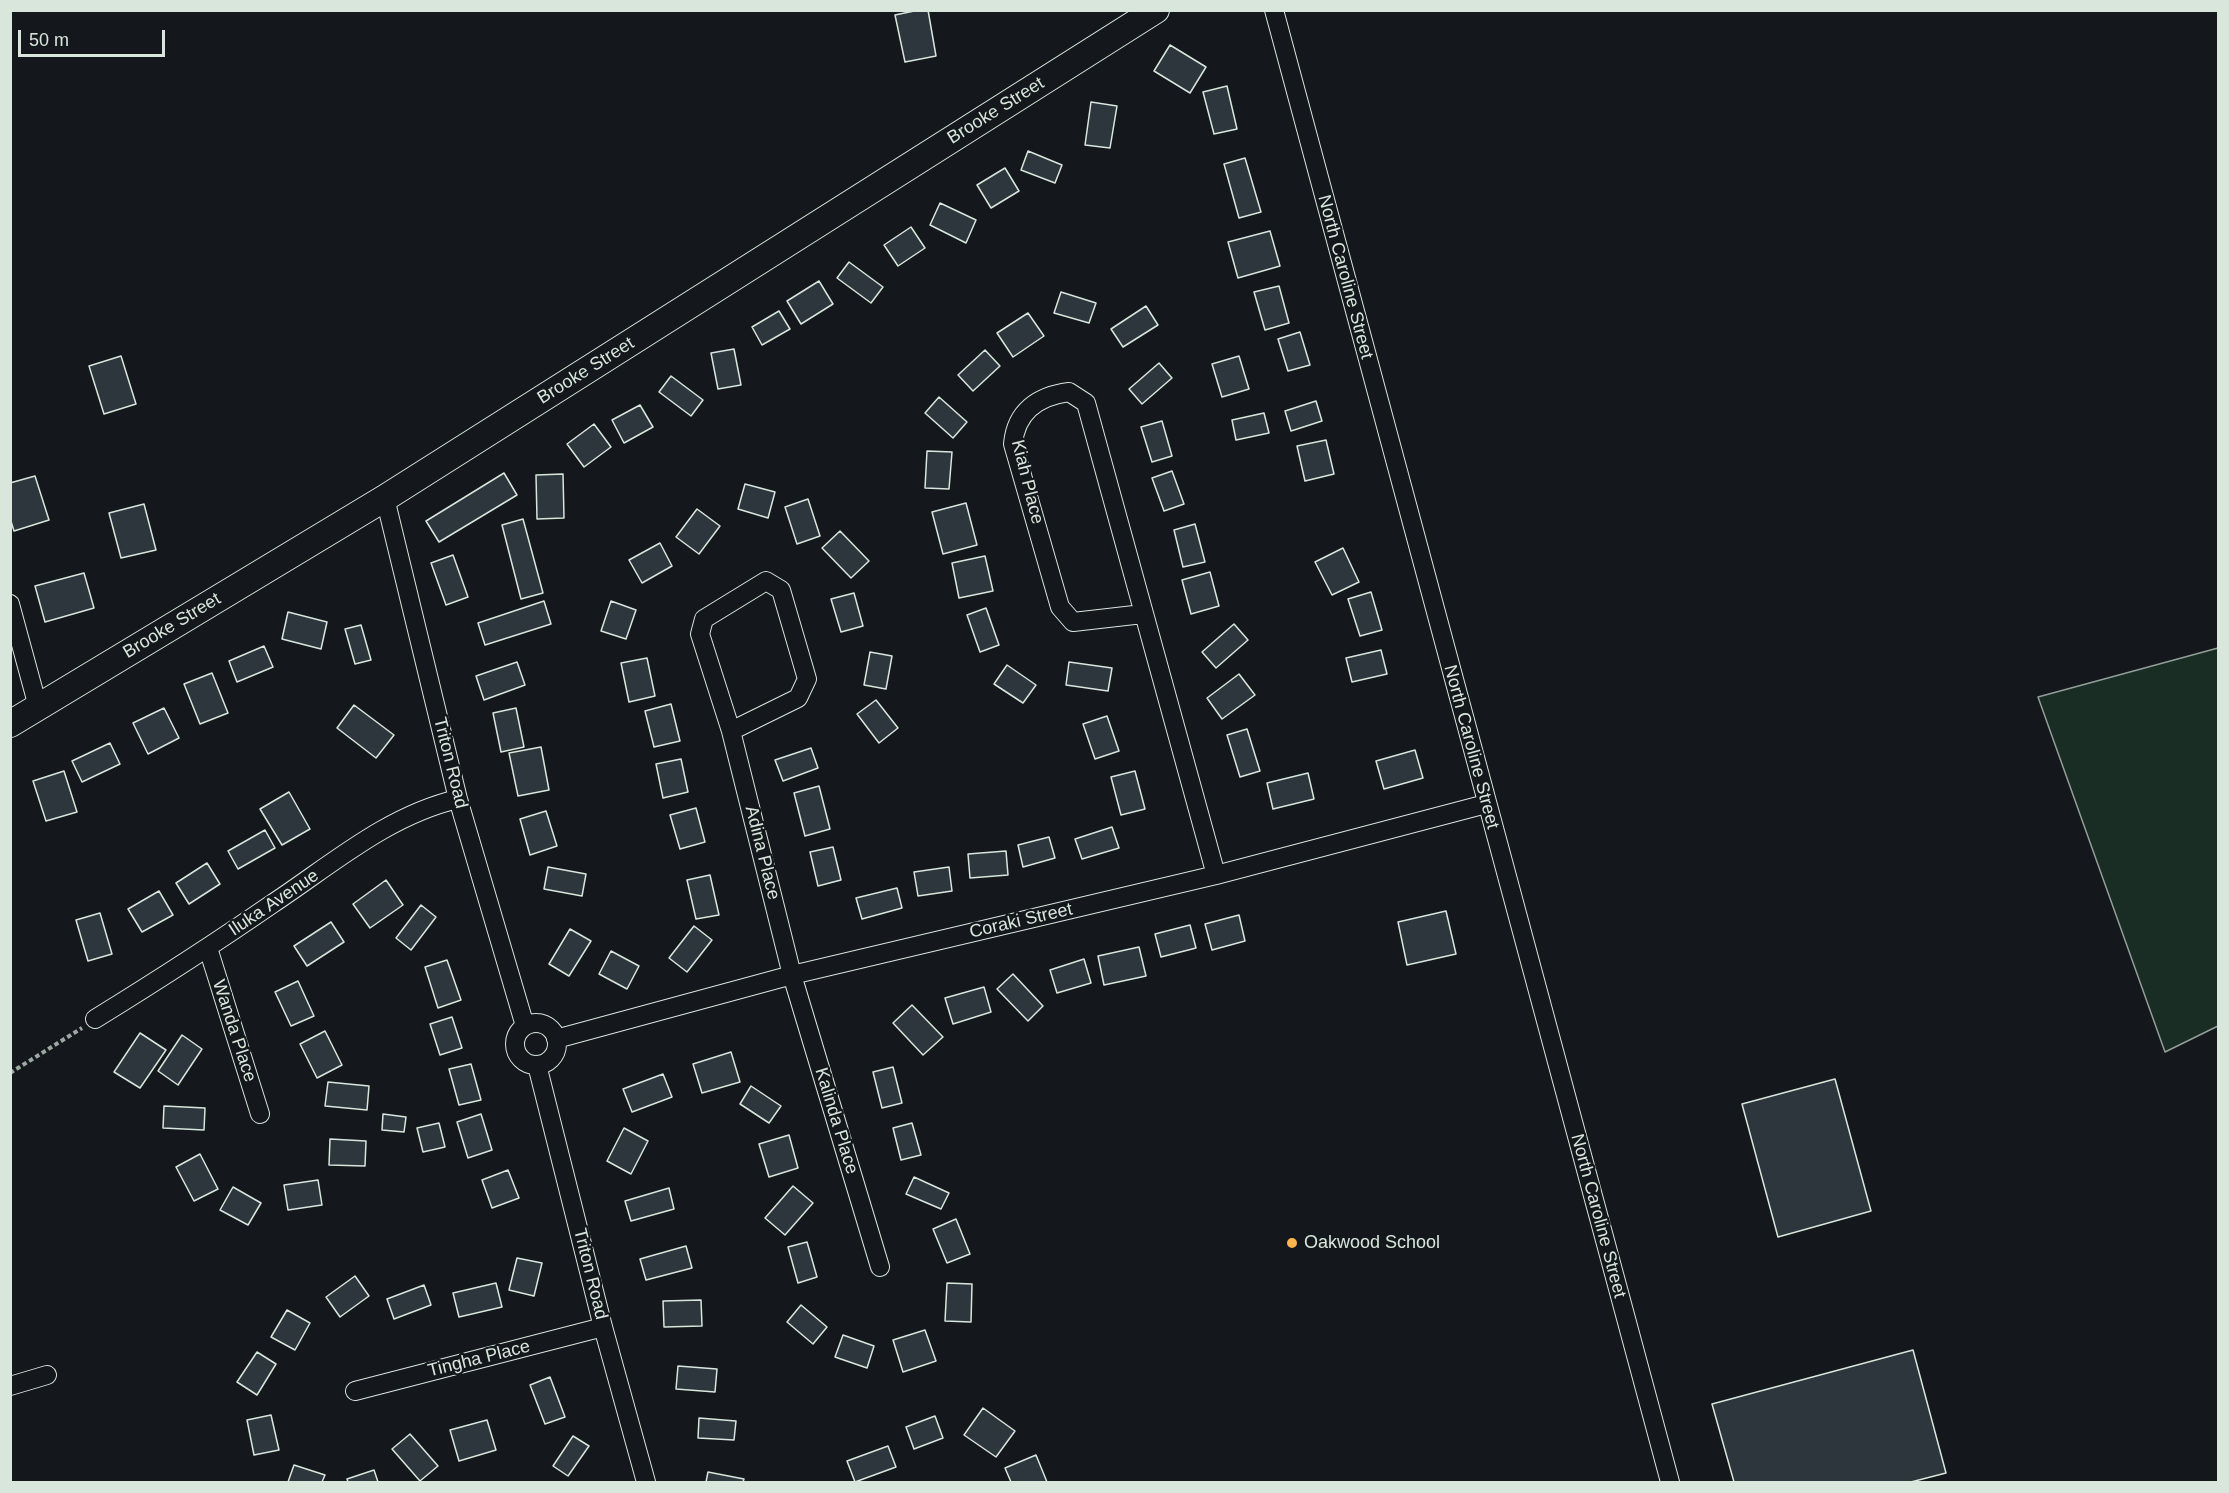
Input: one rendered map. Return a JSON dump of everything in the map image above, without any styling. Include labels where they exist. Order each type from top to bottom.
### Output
[{"type":"street","name":"Brooke Street","points":[[10,724],[385,498],[1156,10]]},
{"type":"street","name":"North Caroline Street","points":[[1274,10],[1486,804],[1663,1481]]},
{"type":"street","name":"Kiah Place","points":[[1143,614],[1073,622],[1060,607],[1014,444],[1015,426],[1027,410],[1049,395],[1069,392],[1086,403],[1216,874]]},
{"type":"street","name":"Triton Road","points":[[385,498],[458,800],[525,1026]]},
{"type":"street","name":"Adina Place","points":[[731,730],[798,698],[807,679],[781,590],[766,582],[704,619],[700,634],[731,730],[792,975]]},
{"type":"street","points":[[10,604],[38,707]]},
{"type":"street","name":"Iluka Avenue","points":[[95,1020],[208,948],[394,822],[435,804],[458,800]]},
{"type":"street","name":"Coraki Street","points":[[556,1039],[792,975],[1216,874],[1486,804]]},
{"type":"street","name":"Wanda Place","points":[[208,948],[260,1114]]},
{"type":"street","name":"Kalinda Place","points":[[792,975],[880,1267]]},
{"type":"street","points":[[533,1023],[546,1025],[556,1039],[555,1054],[544,1063],[537,1065],[524,1060],[516,1049],[517,1035],[525,1026],[533,1023]]},
{"type":"street","name":"Triton Road","points":[[537,1065],[603,1327],[646,1482]]},
{"type":"street","name":"Tingha Place","points":[[355,1391],[603,1327]]},
{"type":"street","points":[[10,1386],[47,1375]]},
{"type":"path","points":[[10,1073],[95,1020]]},
{"type":"green space","points":[[2218,648],[2218,1026],[2165,1052],[2038,697]]},
{"type":"building","points":[[928,10],[936,56],[905,62],[895,15]]},
{"type":"building","points":[[1170,45],[1206,67],[1190,93],[1154,71]]},
{"type":"building","points":[[1227,86],[1237,129],[1214,134],[1203,92]]},
{"type":"building","points":[[1091,102],[1117,106],[1110,148],[1085,145]]},
{"type":"building","points":[[1028,151],[1062,165],[1055,183],[1021,170]]},
{"type":"building","points":[[1245,158],[1261,212],[1239,218],[1224,164]]},
{"type":"building","points":[[1005,168],[1019,191],[991,208],[977,185]]},
{"type":"building","points":[[940,203],[976,220],[966,243],[930,225]]},
{"type":"building","points":[[911,227],[925,248],[898,266],[884,245]]},
{"type":"building","points":[[1270,231],[1280,266],[1238,278],[1228,242]]},
{"type":"building","points":[[849,262],[883,287],[871,303],[837,278]]},
{"type":"building","points":[[819,281],[833,304],[801,324],[787,301]]},
{"type":"building","points":[[1279,286],[1289,323],[1265,330],[1254,292]]},
{"type":"building","points":[[1061,292],[1096,303],[1089,323],[1054,313]]},
{"type":"building","points":[[1146,306],[1158,325],[1123,347],[1111,329]]},
{"type":"building","points":[[779,311],[790,329],[762,345],[752,327]]},
{"type":"building","points":[[1028,313],[1044,336],[1013,357],[997,333]]},
{"type":"building","points":[[1300,332],[1310,365],[1288,371],[1278,339]]},
{"type":"building","points":[[734,349],[741,385],[718,389],[711,353]]},
{"type":"building","points":[[985,350],[1000,366],[973,391],[958,375]]},
{"type":"building","points":[[121,356],[136,404],[104,414],[89,366]]},
{"type":"building","points":[[1239,356],[1249,389],[1222,397],[1212,364]]},
{"type":"building","points":[[1159,363],[1172,378],[1142,404],[1129,389]]},
{"type":"building","points":[[671,376],[703,400],[691,416],[659,392]]},
{"type":"building","points":[[939,397],[967,422],[953,438],[925,413]]},
{"type":"building","points":[[1316,401],[1322,421],[1291,431],[1285,411]]},
{"type":"building","points":[[640,405],[653,427],[624,443],[612,420]]},
{"type":"building","points":[[1264,413],[1269,433],[1236,440],[1232,420]]},
{"type":"building","points":[[1162,421],[1172,456],[1152,462],[1141,427]]},
{"type":"building","points":[[594,424],[611,447],[584,467],[567,444]]},
{"type":"building","points":[[1326,440],[1334,474],[1305,481],[1297,446]]},
{"type":"building","points":[[927,451],[952,452],[949,489],[925,488]]},
{"type":"building","points":[[1172,471],[1184,504],[1164,511],[1152,478]]},
{"type":"building","points":[[504,473],[517,495],[439,542],[426,521]]},
{"type":"building","points":[[563,474],[564,518],[537,519],[536,475]]},
{"type":"building","points":[[35,476],[49,520],[14,531],[10,518],[10,483]]},
{"type":"building","points":[[745,484],[775,492],[768,518],[738,509]]},
{"type":"building","points":[[808,499],[820,536],[797,544],[785,507]]},
{"type":"building","points":[[966,503],[977,545],[943,554],[932,512]]},
{"type":"building","points":[[144,504],[156,550],[121,558],[109,513]]},
{"type":"building","points":[[697,509],[720,526],[699,554],[676,537]]},
{"type":"building","points":[[523,519],[543,593],[521,599],[502,525]]},
{"type":"building","points":[[1195,524],[1205,562],[1183,567],[1174,530]]},
{"type":"building","points":[[840,531],[869,561],[851,578],[822,548]]},
{"type":"building","points":[[660,543],[672,566],[642,583],[629,560]]},
{"type":"building","points":[[1343,548],[1359,582],[1332,595],[1315,562]]},
{"type":"building","points":[[453,555],[468,597],[446,605],[431,563]]},
{"type":"building","points":[[985,556],[993,591],[959,598],[952,563]]},
{"type":"building","points":[[1210,572],[1219,606],[1191,614],[1182,580]]},
{"type":"building","points":[[84,573],[94,608],[45,622],[35,586]]},
{"type":"building","points":[[1371,592],[1382,630],[1360,636],[1348,599]]},
{"type":"building","points":[[854,593],[863,626],[841,632],[831,599]]},
{"type":"building","points":[[544,601],[551,624],[485,645],[478,623]]},
{"type":"building","points":[[611,601],[636,610],[626,639],[601,631]]},
{"type":"building","points":[[986,608],[999,645],[980,652],[967,615]]},
{"type":"building","points":[[288,612],[327,622],[321,649],[282,639]]},
{"type":"building","points":[[1234,624],[1248,640],[1216,668],[1202,652]]},
{"type":"building","points":[[361,625],[371,660],[355,664],[345,629]]},
{"type":"building","points":[[264,646],[273,667],[237,682],[229,661]]},
{"type":"building","points":[[1381,650],[1387,674],[1352,682],[1346,658]]},
{"type":"building","points":[[870,652],[892,656],[886,689],[864,685]]},
{"type":"building","points":[[647,658],[655,696],[629,702],[621,663]]},
{"type":"building","points":[[517,662],[525,685],[484,700],[476,676]]},
{"type":"building","points":[[1069,662],[1112,668],[1108,691],[1066,685]]},
{"type":"building","points":[[1007,665],[1036,685],[1023,703],[994,684]]},
{"type":"building","points":[[212,673],[228,713],[200,724],[184,684]]},
{"type":"building","points":[[1239,674],[1255,695],[1222,719],[1207,698]]},
{"type":"building","points":[[876,700],[898,728],[879,743],[857,714]]},
{"type":"building","points":[[671,704],[680,741],[654,747],[645,711]]},
{"type":"building","points":[[354,705],[394,735],[376,758],[337,728]]},
{"type":"building","points":[[164,708],[179,738],[148,754],[133,723]]},
{"type":"building","points":[[516,708],[524,747],[501,752],[493,713]]},
{"type":"building","points":[[1107,716],[1119,751],[1095,759],[1083,724]]},
{"type":"building","points":[[1247,729],[1260,771],[1240,777],[1227,735]]},
{"type":"building","points":[[110,743],[120,764],[82,782],[72,761]]},
{"type":"building","points":[[541,747],[549,790],[518,796],[509,753]]},
{"type":"building","points":[[811,748],[818,768],[783,781],[775,760]]},
{"type":"building","points":[[1415,750],[1423,778],[1384,789],[1376,761]]},
{"type":"building","points":[[681,759],[688,792],[663,798],[656,764]]},
{"type":"building","points":[[64,771],[77,812],[46,821],[33,781]]},
{"type":"building","points":[[1135,771],[1145,809],[1121,815],[1111,777]]},
{"type":"building","points":[[1308,773],[1314,799],[1273,809],[1267,783]]},
{"type":"building","points":[[819,786],[830,829],[805,836],[794,793]]},
{"type":"building","points":[[289,792],[310,829],[282,845],[260,809]]},
{"type":"building","points":[[696,808],[705,842],[680,849],[670,815]]},
{"type":"building","points":[[546,811],[557,846],[530,855],[520,819]]},
{"type":"building","points":[[1112,827],[1119,848],[1082,859],[1075,839]]},
{"type":"building","points":[[265,830],[275,848],[238,869],[228,851]]},
{"type":"building","points":[[1049,837],[1055,858],[1023,867],[1018,845]]},
{"type":"building","points":[[833,847],[841,880],[818,886],[810,852]]},
{"type":"building","points":[[1006,851],[1008,875],[970,878],[968,854]]},
{"type":"building","points":[[207,863],[220,884],[189,904],[176,883]]},
{"type":"building","points":[[548,867],[586,874],[582,896],[544,889]]},
{"type":"building","points":[[949,867],[952,891],[918,896],[914,872]]},
{"type":"building","points":[[710,875],[719,915],[696,919],[687,880]]},
{"type":"building","points":[[386,880],[403,905],[370,928],[353,904]]},
{"type":"building","points":[[897,888],[902,908],[862,919],[856,898]]},
{"type":"building","points":[[159,891],[173,915],[142,932],[128,909]]},
{"type":"building","points":[[421,905],[436,917],[411,950],[396,938]]},
{"type":"building","points":[[1446,911],[1456,954],[1407,965],[1398,922]]},
{"type":"building","points":[[100,913],[112,954],[88,961],[76,920]]},
{"type":"building","points":[[1239,915],[1245,941],[1212,950],[1205,924]]},
{"type":"building","points":[[331,922],[344,942],[307,966],[294,946]]},
{"type":"building","points":[[1190,925],[1196,948],[1161,957],[1155,934]]},
{"type":"building","points":[[694,926],[712,940],[687,972],[669,958]]},
{"type":"building","points":[[570,929],[591,941],[569,976],[549,964]]},
{"type":"building","points":[[1139,947],[1146,976],[1104,985],[1098,956]]},
{"type":"building","points":[[611,951],[639,966],[627,989],[599,974]]},
{"type":"building","points":[[1084,959],[1091,983],[1057,993],[1050,970]]},
{"type":"building","points":[[447,960],[461,1000],[438,1008],[425,967]]},
{"type":"building","points":[[1013,974],[1043,1006],[1028,1021],[997,989]]},
{"type":"building","points":[[298,981],[314,1016],[291,1026],[275,992]]},
{"type":"building","points":[[984,987],[991,1012],[953,1024],[945,998]]},
{"type":"building","points":[[912,1005],[943,1037],[923,1055],[893,1023]]},
{"type":"building","points":[[452,1017],[462,1048],[440,1055],[430,1024]]},
{"type":"building","points":[[325,1031],[342,1065],[317,1078],[300,1044]]},
{"type":"building","points":[[140,1033],[166,1050],[140,1088],[114,1072]]},
{"type":"building","points":[[182,1035],[202,1049],[178,1085],[158,1071]]},
{"type":"building","points":[[731,1052],[740,1082],[702,1093],[693,1064]]},
{"type":"building","points":[[471,1064],[481,1100],[459,1105],[449,1069]]},
{"type":"building","points":[[893,1067],[902,1103],[882,1108],[873,1072]]},
{"type":"building","points":[[663,1074],[672,1097],[632,1112],[623,1089]]},
{"type":"building","points":[[1835,1079],[1871,1211],[1778,1237],[1742,1104]]},
{"type":"building","points":[[328,1082],[369,1086],[367,1110],[325,1106]]},
{"type":"building","points":[[751,1086],[781,1106],[769,1123],[740,1104]]},
{"type":"building","points":[[164,1106],[205,1108],[204,1130],[163,1128]]},
{"type":"building","points":[[383,1114],[406,1117],[404,1132],[382,1130]]},
{"type":"building","points":[[481,1114],[492,1150],[468,1158],[457,1122]]},
{"type":"building","points":[[439,1123],[445,1147],[423,1152],[417,1128]]},
{"type":"building","points":[[912,1123],[921,1155],[901,1160],[893,1128]]},
{"type":"building","points":[[624,1128],[648,1141],[631,1174],[607,1161]]},
{"type":"building","points":[[789,1135],[798,1168],[769,1177],[759,1144]]},
{"type":"building","points":[[330,1139],[366,1141],[365,1166],[329,1165]]},
{"type":"building","points":[[200,1154],[218,1189],[194,1201],[176,1167]]},
{"type":"building","points":[[508,1170],[519,1198],[492,1208],[482,1180]]},
{"type":"building","points":[[914,1177],[949,1193],[941,1209],[906,1194]]},
{"type":"building","points":[[318,1180],[322,1205],[288,1210],[284,1185]]},
{"type":"building","points":[[793,1186],[813,1203],[785,1235],[765,1218]]},
{"type":"building","points":[[233,1187],[261,1203],[248,1225],[220,1210]]},
{"type":"building","points":[[669,1188],[674,1209],[631,1221],[625,1201]]},
{"type":"building","points":[[956,1219],[970,1254],[947,1263],[933,1229]]},
{"type":"building","points":[[807,1242],[817,1277],[798,1283],[788,1247]]},
{"type":"building","points":[[686,1246],[692,1268],[646,1280],[640,1259]]},
{"type":"building","points":[[517,1258],[542,1263],[534,1296],[509,1290]]},
{"type":"building","points":[[355,1276],[369,1296],[340,1317],[326,1297]]},
{"type":"building","points":[[496,1283],[502,1307],[459,1317],[453,1293]]},
{"type":"building","points":[[947,1283],[972,1284],[971,1322],[945,1321]]},
{"type":"building","points":[[424,1285],[431,1305],[394,1319],[387,1299]]},
{"type":"building","points":[[701,1300],[702,1326],[664,1327],[663,1301]]},
{"type":"building","points":[[801,1305],[827,1327],[813,1344],[787,1322]]},
{"type":"building","points":[[287,1310],[310,1323],[295,1350],[271,1337]]},
{"type":"building","points":[[925,1330],[936,1361],[903,1372],[893,1340]]},
{"type":"building","points":[[843,1335],[874,1346],[867,1368],[835,1357]]},
{"type":"building","points":[[1913,1350],[1946,1473],[1911,1482],[1734,1482],[1712,1404]]},
{"type":"building","points":[[257,1352],[276,1364],[257,1395],[237,1382]]},
{"type":"building","points":[[678,1366],[717,1369],[715,1392],[676,1389]]},
{"type":"building","points":[[550,1377],[565,1417],[545,1424],[530,1385]]},
{"type":"building","points":[[983,1408],[1015,1431],[996,1457],[964,1435]]},
{"type":"building","points":[[271,1415],[279,1450],[254,1455],[247,1420]]},
{"type":"building","points":[[935,1416],[943,1438],[914,1449],[906,1427]]},
{"type":"building","points":[[699,1418],[736,1421],[734,1440],[698,1438]]},
{"type":"building","points":[[487,1420],[496,1450],[459,1461],[450,1430]]},
{"type":"building","points":[[410,1434],[438,1466],[420,1481],[392,1449]]},
{"type":"building","points":[[573,1436],[589,1446],[568,1476],[553,1466]]},
{"type":"building","points":[[888,1446],[896,1467],[855,1482],[847,1461]]},
{"type":"building","points":[[1036,1455],[1047,1482],[1011,1482],[1005,1468]]},
{"type":"building","points":[[294,1465],[325,1475],[322,1482],[288,1482]]},
{"type":"building","points":[[374,1470],[378,1482],[348,1482],[347,1479]]},
{"type":"building","points":[[708,1472],[744,1479],[743,1482],[706,1482]]},
{"type":"place","name":"Oakwood School","points":[[1292,1243]]}]
